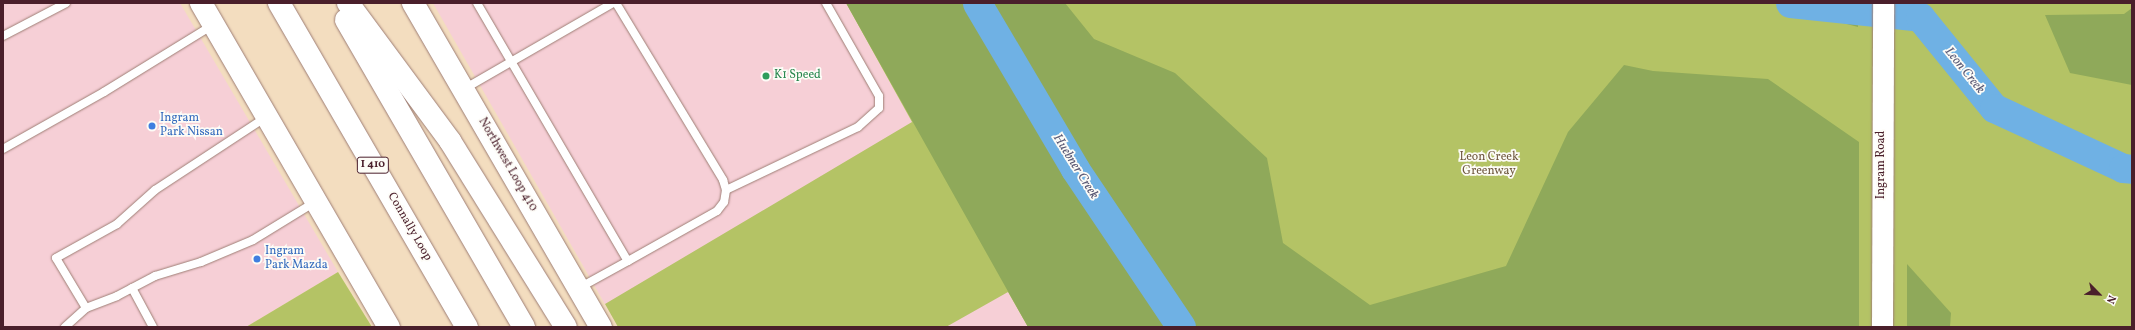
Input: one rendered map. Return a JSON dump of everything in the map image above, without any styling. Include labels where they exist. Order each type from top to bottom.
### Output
[{"type":"main road","points":[[201,3],[389,327]]},
{"type":"main road","name":"Connally Loop","points":[[279,3],[467,327]]},
{"type":"main road","points":[[336,3],[524,327]]},
{"type":"main road","points":[[348,3],[450,142],[566,327]]},
{"type":"main road","name":"Northwest Loop 410","points":[[413,3],[601,327]]},
{"type":"street","name":"Ingram Road","points":[[1882,3],[1882,327]]},
{"type":"lane","points":[[3,36],[66,3]]},
{"type":"lane","points":[[477,3],[628,261]]},
{"type":"lane","points":[[464,90],[614,3],[723,180],[726,190],[724,202],[717,211],[579,288]]},
{"type":"lane","points":[[726,190],[858,127],[879,108],[879,96],[826,3]]},
{"type":"lane","points":[[3,149],[104,92],[214,25]]},
{"type":"lane","points":[[86,308],[56,258],[117,224],[161,185],[267,116]]},
{"type":"lane","points":[[65,327],[86,308],[132,288],[155,276],[201,262],[253,240],[316,202]]},
{"type":"lane","points":[[132,288],[153,327]]},
{"type":"shaded area","points":[[3,3],[180,3],[338,272],[246,327],[3,327]]},
{"type":"shaded area","points":[[433,3],[846,3],[1028,327],[618,327]]},
{"type":"green space","name":"Leon Creek Greenway","points":[[846,3],[2132,3],[2132,327],[1028,327],[1008,292],[946,327],[618,327],[605,304],[912,122]]},
{"type":"green space","points":[[846,3],[1065,3],[1094,39],[1175,73],[1267,158],[1283,243],[1370,305],[1506,266],[1568,132],[1624,65],[1653,71],[1768,79],[1859,142],[1859,327],[1028,327]]},
{"type":"green space","points":[[1808,3],[1858,3],[1858,27],[1809,14]]},
{"type":"green space","points":[[2132,8],[2132,85],[2070,73],[2045,15],[2124,14]]},
{"type":"green space","points":[[1907,264],[1951,313],[1950,327],[1907,327]]},
{"type":"green space","points":[[338,272],[372,327],[246,327]]},
{"type":"waterway","name":"Huebner Creek","points":[[977,3],[1075,169],[1181,327]]},
{"type":"waterway","name":"Leon Creek","points":[[1790,3],[1920,17],[1994,108],[2123,168],[2132,169]]},
{"type":"place","name":"K1 Speed","points":[[766,76]]},
{"type":"place","name":"Ingram Park Nissan","points":[[152,126]]},
{"type":"place","name":"Ingram Park Mazda","points":[[257,259]]}]
